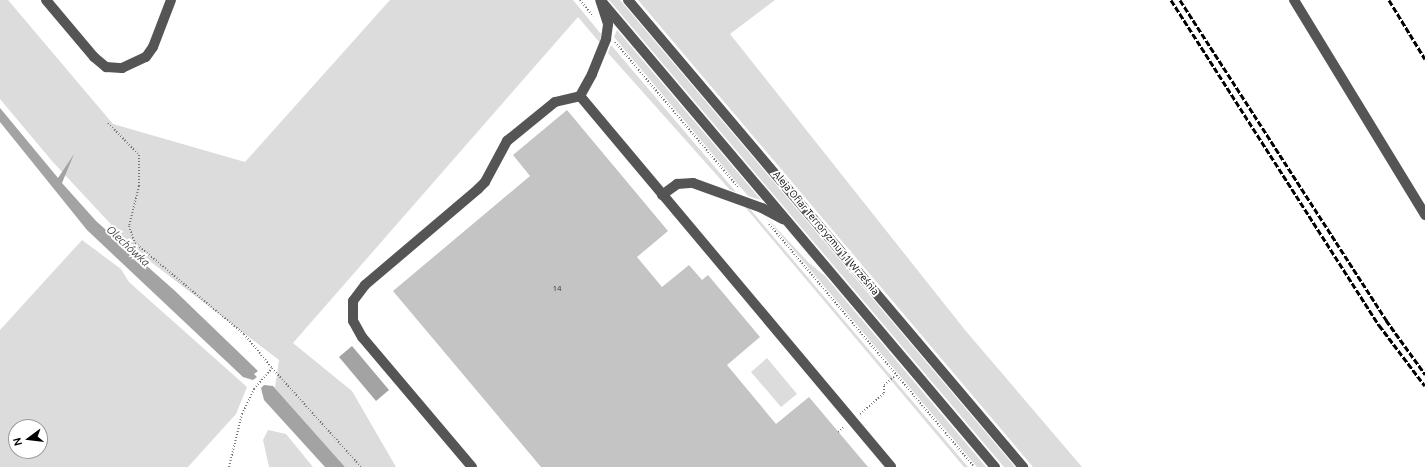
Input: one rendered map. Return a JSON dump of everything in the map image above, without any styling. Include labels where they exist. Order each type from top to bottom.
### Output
[{"type":"street","points":[[46,0],[94,57],[106,67],[122,68],[146,57],[153,47],[171,0]]},
{"type":"street","points":[[472,467],[362,337],[353,320],[353,301],[364,285],[482,185],[507,141],[555,102],[580,96],[604,48],[608,24],[601,0]]},
{"type":"street","name":"Aleja Ofiar Terroryzmu 11 Września","points":[[601,0],[995,467]]},
{"type":"street","name":"Aleja Ofiar Terroryzmu 11 Września","points":[[628,0],[1023,467]]},
{"type":"street","points":[[1294,0],[1425,215]]},
{"type":"street","points":[[580,96],[891,467]]},
{"type":"street","points":[[662,195],[677,184],[686,182],[752,204],[790,223]]},
{"type":"path","points":[[580,0],[752,204]]},
{"type":"path","points":[[108,123],[139,156],[139,186],[129,226],[135,243],[244,334],[303,406],[361,467]]},
{"type":"path","points":[[767,222],[974,467]]},
{"type":"path","points":[[229,467],[242,414],[254,388],[272,368]]},
{"type":"path","points":[[838,432],[884,393],[884,385],[894,377]]},
{"type":"shaded area","points":[[0,0],[8,0],[113,124],[245,162],[390,0],[573,0],[601,34],[600,43],[578,17],[293,343],[352,391],[396,467],[345,467],[275,388],[279,360],[134,249],[52,161],[0,99]]},
{"type":"shaded area","points":[[609,0],[620,0],[1015,467],[1004,467]]},
{"type":"shaded area","points":[[638,0],[775,0],[730,34],[965,330],[1082,467],[1033,467]]},
{"type":"shaded area","points":[[617,30],[761,200],[748,196],[614,37]]},
{"type":"shaded area","points":[[611,45],[736,192],[730,190],[608,53]]},
{"type":"shaded area","points":[[0,108],[58,178],[74,154],[62,183],[96,221],[174,290],[258,371],[254,374],[257,377],[253,380],[243,377],[87,230],[0,122]]},
{"type":"shaded area","points":[[745,207],[750,209],[968,467],[964,467]]},
{"type":"shaded area","points":[[764,215],[809,263],[825,276],[986,467],[977,467]]},
{"type":"shaded area","points":[[82,240],[121,269],[129,282],[247,387],[236,414],[188,467],[0,467],[0,330]]},
{"type":"shaded area","points":[[352,346],[389,390],[376,401],[339,357]]},
{"type":"shaded area","points":[[767,358],[797,394],[781,407],[751,372]]},
{"type":"shaded area","points":[[264,385],[273,386],[345,467],[325,467],[264,400],[261,388]]},
{"type":"shaded area","points":[[268,430],[286,434],[313,467],[269,467],[263,440]]},
{"type":"building","points":[[567,110],[668,231],[637,257],[662,287],[689,265],[702,280],[708,275],[760,337],[727,365],[776,424],[809,397],[868,467],[541,467],[393,291],[530,176],[513,155]]},
{"type":"railway","points":[[1171,0],[1379,325],[1425,386]]},
{"type":"railway","points":[[1180,0],[1386,320],[1425,374]]},
{"type":"railway","points":[[1389,0],[1425,59]]},
{"type":"water label","name":"Olechówka","points":[[128,246]]}]
